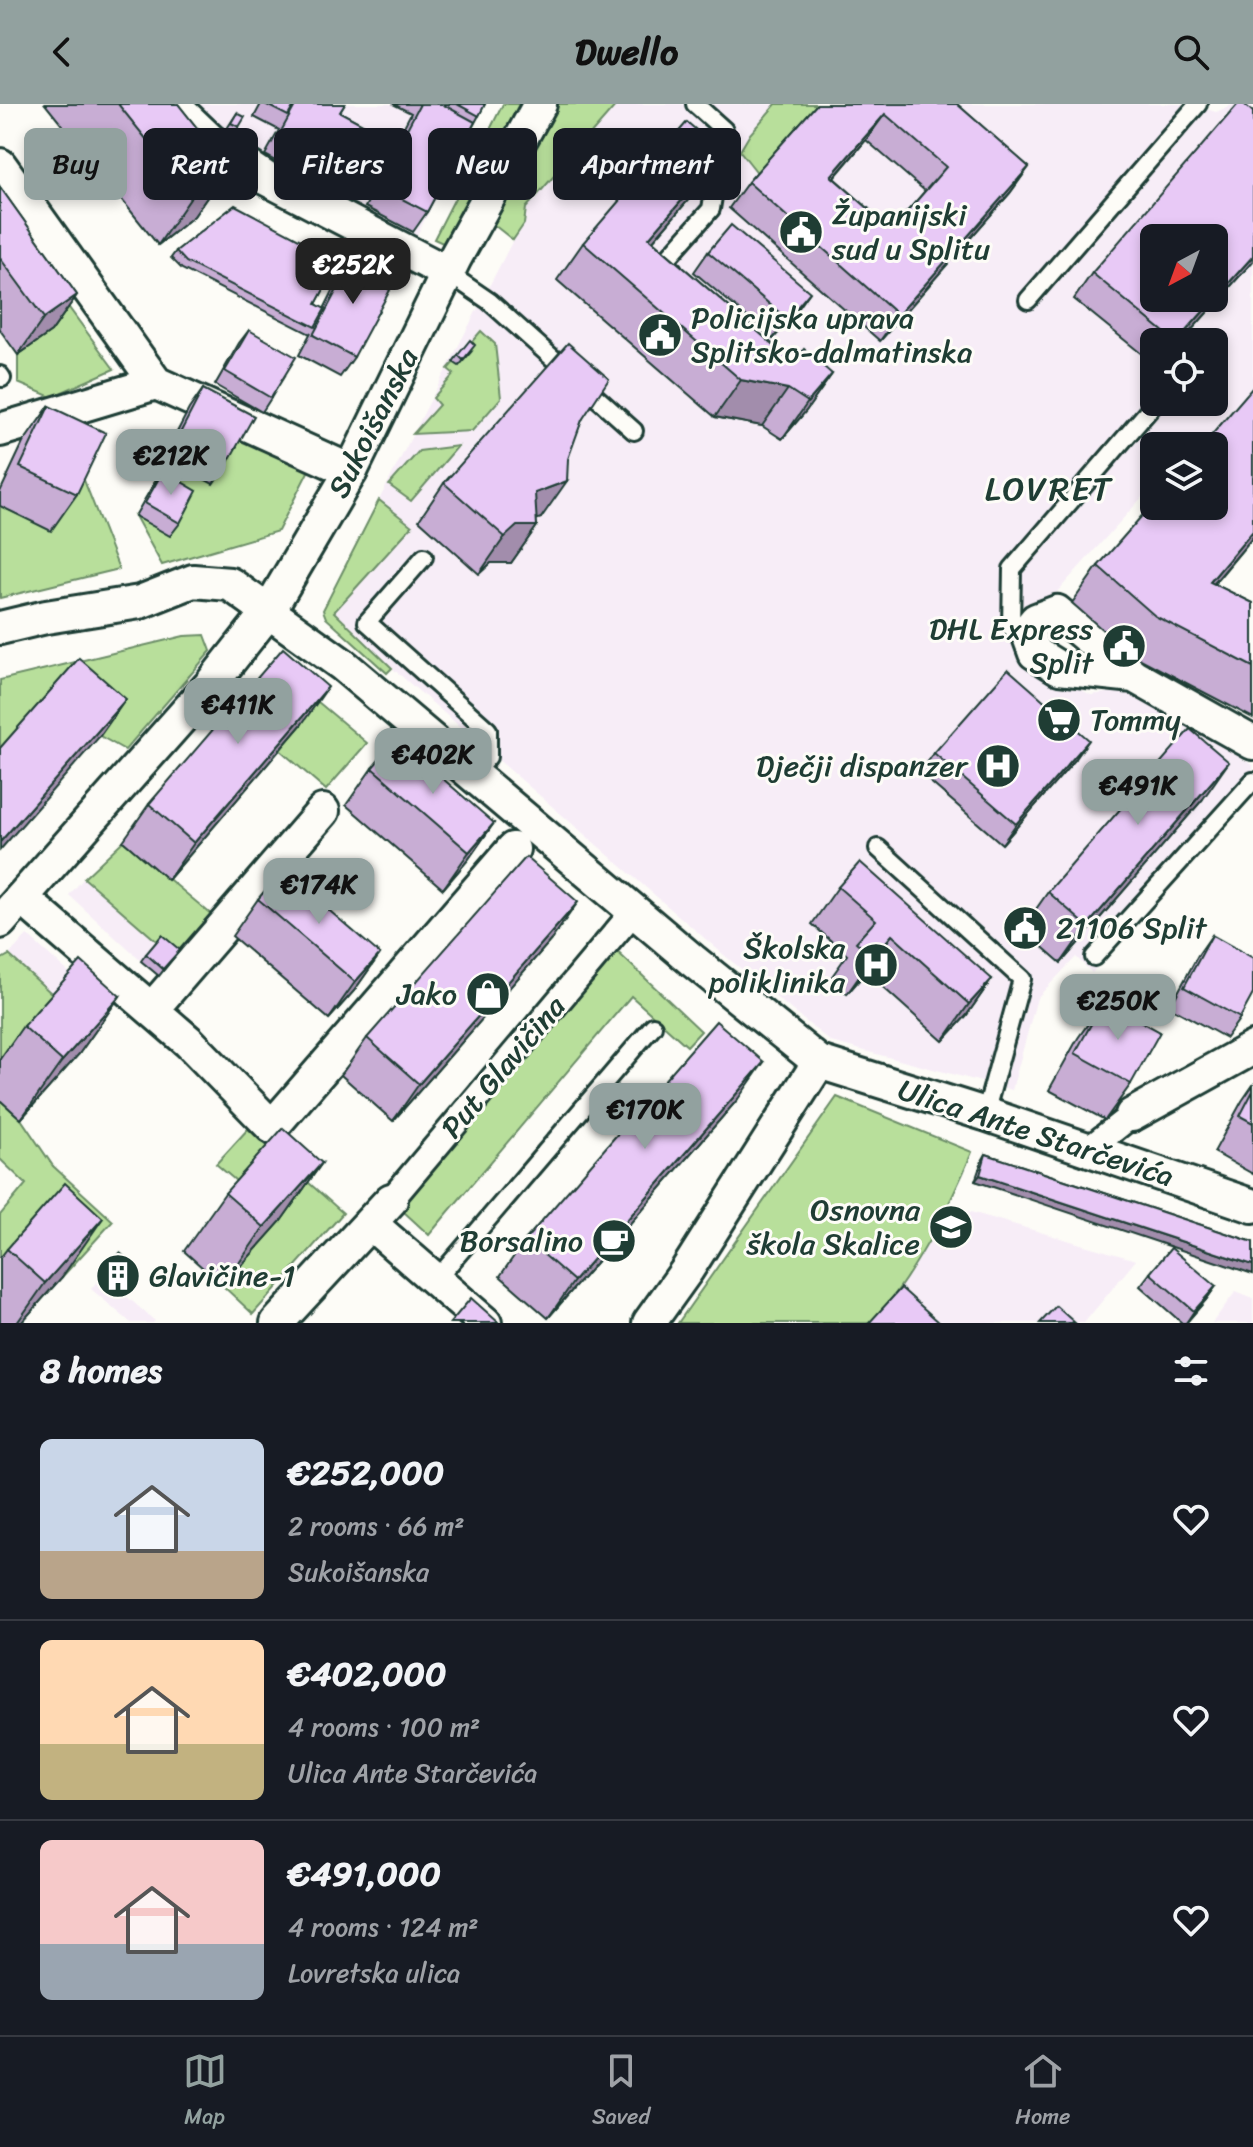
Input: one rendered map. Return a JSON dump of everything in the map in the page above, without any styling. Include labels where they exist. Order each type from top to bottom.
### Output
[{"type":"street","points":[[172,104],[211,141],[265,178],[448,273]]},
{"type":"street","name":"Sukoišanska","points":[[0,922],[212,683],[268,612],[351,471],[448,273],[540,104]]},
{"type":"street","points":[[0,165],[156,383],[351,471]]},
{"type":"street","points":[[0,430],[156,383]]},
{"type":"street","points":[[0,628],[46,617],[140,602],[193,581],[230,584],[268,612]]},
{"type":"street","name":"Ulica Ante Starčevića","points":[[268,612],[343,665],[634,911],[819,1062],[985,1114],[1253,1206]]},
{"type":"street","points":[[1134,676],[1059,668],[1035,653],[1027,631],[1036,620],[1057,612],[1134,676],[1253,743]]},
{"type":"street","points":[[152,1009],[323,811]]},
{"type":"street","points":[[22,898],[189,1042],[272,1127],[513,849]]},
{"type":"street","name":"Put Glavičina","points":[[277,1323],[381,1212],[634,911]]},
{"type":"street","points":[[1089,1149],[1132,1115],[1253,1048]]},
{"type":"street","points":[[649,1323],[687,1270],[819,1062]]},
{"type":"street","points":[[381,1212],[436,1280],[485,1323]]},
{"type":"lane","points":[[685,281],[664,262],[711,209],[724,130],[695,104]]},
{"type":"lane","points":[[1028,300],[1198,104]]},
{"type":"lane","points":[[448,273],[489,301],[634,431]]},
{"type":"lane","points":[[1029,639],[1011,628],[1012,569],[1144,416]]},
{"type":"lane","points":[[424,557],[367,622],[488,730],[488,757],[473,774]]},
{"type":"lane","points":[[1094,957],[1253,781]]},
{"type":"lane","points":[[878,848],[1022,979],[985,1114]]},
{"type":"lane","points":[[436,1280],[653,1026]]},
{"type":"shaded area","points":[[186,104],[485,104],[473,128],[428,128],[428,200],[435,200],[415,239],[342,200],[412,200],[412,128],[274,128],[274,163],[258,155],[258,128],[216,128]]},
{"type":"shaded area","points":[[617,104],[1190,104],[1216,112],[1234,104],[1253,104],[1253,514],[1228,470],[1228,432],[1140,432],[1140,500],[1048,602],[1031,663],[1091,695],[1126,690],[1253,765],[1253,794],[1092,973],[1076,957],[1037,998],[1012,1090],[831,1042],[724,955],[392,668],[334,612],[411,526],[379,500],[524,224],[526,209],[537,200],[553,178],[553,200],[741,200],[741,128],[596,128]]},
{"type":"shaded area","points":[[84,878],[158,942],[141,961],[69,895]]},
{"type":"shaded area","points":[[27,935],[110,1009],[92,1030],[9,955]]},
{"type":"shaded area","name":"Osnovna škola Skalice","points":[[909,1194],[1136,1260],[1084,1323],[792,1323]]},
{"type":"shaded area","points":[[102,1275],[155,1321],[131,1323],[91,1289]]},
{"type":"shaded area","points":[[1236,1291],[1253,1298],[1253,1323],[1212,1323]]},
{"type":"green space","points":[[503,104],[519,104],[507,128],[491,128]]},
{"type":"green space","points":[[553,104],[617,104],[596,128],[553,128],[553,177],[537,195],[537,137]]},
{"type":"green space","points":[[776,104],[821,104],[759,175],[741,152],[750,134]]},
{"type":"green space","points":[[454,200],[470,200],[447,245],[434,239]]},
{"type":"green space","points":[[506,200],[533,200],[526,208],[524,224],[513,240],[494,225]]},
{"type":"green space","points":[[0,214],[114,369],[51,397],[18,383],[18,355],[51,331]]},
{"type":"green space","points":[[481,331],[495,344],[501,398],[472,431],[413,434],[439,405],[433,398],[454,374],[448,369]]},
{"type":"green space","points":[[240,436],[311,466],[278,531],[162,565],[135,516],[170,536],[187,505],[153,485],[164,457]]},
{"type":"green space","points":[[458,446],[411,501],[389,485],[419,451]]},
{"type":"green space","points":[[80,470],[119,569],[0,598],[0,506],[51,530]]},
{"type":"green space","points":[[379,500],[412,526],[334,612],[392,668],[387,673],[326,618],[323,610]]},
{"type":"green space","points":[[205,635],[211,651],[125,750],[100,736],[53,695],[0,755],[0,680],[184,636]]},
{"type":"green space","points":[[274,665],[367,743],[326,790],[280,750],[302,723]]},
{"type":"green space","points":[[123,841],[212,915],[175,957],[84,878]]},
{"type":"green space","points":[[608,943],[701,1031],[687,1046],[631,996],[429,1235],[391,1200]]},
{"type":"green space","points":[[9,955],[92,1030],[79,1054],[40,1020],[0,1065],[0,960]]},
{"type":"green space","points":[[837,1097],[972,1152],[941,1218],[901,1286],[872,1323],[678,1323]]},
{"type":"green space","points":[[0,1100],[21,1119],[53,1166],[113,1221],[62,1277],[24,1242],[0,1269],[0,1215],[26,1184],[0,1159]]},
{"type":"green space","points":[[248,1129],[343,1213],[253,1314],[223,1286],[242,1186],[216,1164]]},
{"type":"building","points":[[118,104],[178,104],[197,128],[143,128],[143,135]]},
{"type":"building","points":[[265,104],[295,104],[288,116]]},
{"type":"building","points":[[296,104],[345,104],[340,112],[370,128],[283,128]]},
{"type":"building","points":[[420,104],[442,104],[475,122],[472,128],[428,128],[428,200],[433,200],[427,212],[404,200],[412,200],[412,128],[407,128]]},
{"type":"building","points":[[457,104],[485,104],[479,116]]},
{"type":"building","name":"Županijski sud u Splitu","points":[[817,104],[957,104],[1029,167],[898,315],[748,182]],"holes":[[[885,114],[946,167],[892,229],[831,176]]]},
{"type":"building","points":[[1238,104],[1244,104],[1253,112],[1253,256],[1228,284],[1228,224],[1140,224],[1140,312],[1203,312],[1189,328],[1159,328],[1092,273]]},
{"type":"building","points":[[237,113],[245,117],[239,127],[231,123]]},
{"type":"building","points":[[0,187],[77,295],[44,318],[0,258]]},
{"type":"building","points":[[620,200],[682,200],[649,238],[793,362],[804,349],[832,374],[808,402],[788,389],[741,380],[583,243]]},
{"type":"building","points":[[235,205],[348,265],[340,281],[331,276],[316,304],[325,309],[315,327],[186,262],[176,251]]},
{"type":"building","points":[[731,225],[810,292],[787,319],[708,252]]},
{"type":"building","points":[[357,252],[384,266],[375,281],[390,290],[354,357],[313,335]]},
{"type":"building","points":[[249,330],[296,357],[271,398],[225,371]]},
{"type":"building","points":[[470,340],[475,345],[463,360],[458,355]]},
{"type":"building","points":[[568,343],[609,379],[582,420],[568,459],[567,481],[535,493],[537,526],[517,526],[505,537],[444,483]]},
{"type":"building","points":[[1253,387],[1253,531],[1210,582],[1253,603],[1253,667],[1155,616],[1098,566],[1140,518],[1228,520],[1228,432],[1214,432]]},
{"type":"building","points":[[203,389],[254,416],[227,464],[178,437]]},
{"type":"building","points":[[49,406],[106,433],[77,494],[20,467]]},
{"type":"building","points":[[163,471],[197,491],[180,523],[145,503]]},
{"type":"building","points":[[283,648],[328,687],[194,843],[149,804]]},
{"type":"building","points":[[79,658],[126,699],[0,842],[0,748]]},
{"type":"building","name":"Dječji dispanzer","points":[[1008,669],[1089,740],[1016,824],[934,753]]},
{"type":"building","points":[[1190,729],[1229,762],[1087,926],[1048,892]]},
{"type":"building","points":[[397,739],[494,823],[469,852],[372,768]]},
{"type":"building","points":[[526,857],[578,902],[419,1084],[367,1038]]},
{"type":"building","points":[[860,862],[992,979],[969,1004],[892,935],[873,957],[856,942],[876,920],[838,887]]},
{"type":"building","points":[[282,870],[380,954],[355,982],[258,899]]},
{"type":"building","points":[[162,935],[180,950],[163,969],[146,954]]},
{"type":"building","points":[[1212,935],[1253,958],[1253,994],[1240,1018],[1184,987]]},
{"type":"building","points":[[81,961],[120,996],[62,1061],[23,1026]]},
{"type":"building","points":[[1104,1001],[1160,1032],[1131,1084],[1075,1053]]},
{"type":"building","points":[[716,1021],[764,1062],[574,1281],[526,1239]]},
{"type":"building","points":[[1253,1091],[1253,1123],[1240,1116]]},
{"type":"building","points":[[283,1128],[322,1163],[264,1227],[225,1193]]},
{"type":"building","points":[[986,1154],[1253,1242],[1253,1265],[980,1175]]},
{"type":"building","points":[[65,1183],[103,1218],[45,1283],[7,1249]]},
{"type":"building","points":[[1171,1248],[1216,1286],[1194,1311],[1150,1273]]},
{"type":"building","points":[[120,1253],[139,1269],[126,1284],[107,1269]]},
{"type":"building","points":[[901,1288],[940,1323],[869,1323]]},
{"type":"building","points":[[471,1298],[499,1323],[450,1323]]},
{"type":"building","points":[[1056,1306],[1075,1323],[1040,1323]]},
{"type":"place","name":"Županijski sud u Splitu","points":[[801,232]]},
{"type":"place","name":"Policijska uprava Splitsko-dalmatinska","points":[[660,335]]},
{"type":"place","name":"DHL Express Split","points":[[1124,646]]},
{"type":"place","name":"Tommy","points":[[1059,720]]},
{"type":"place","name":"Dječji dispanzer","points":[[998,766]]},
{"type":"place","name":"21106 Split","points":[[1025,928]]},
{"type":"place","name":"Školska poliklinika","points":[[876,965]]},
{"type":"place","name":"Jako","points":[[488,994]]},
{"type":"place","name":"Osnovna škola Skalice","points":[[951,1227]]},
{"type":"place","name":"Borsalino","points":[[614,1241]]},
{"type":"place","name":"Glavičine-1","points":[[118,1276]]},
{"type":"district","name":"LOVRET","points":[[1049,489]]}]
